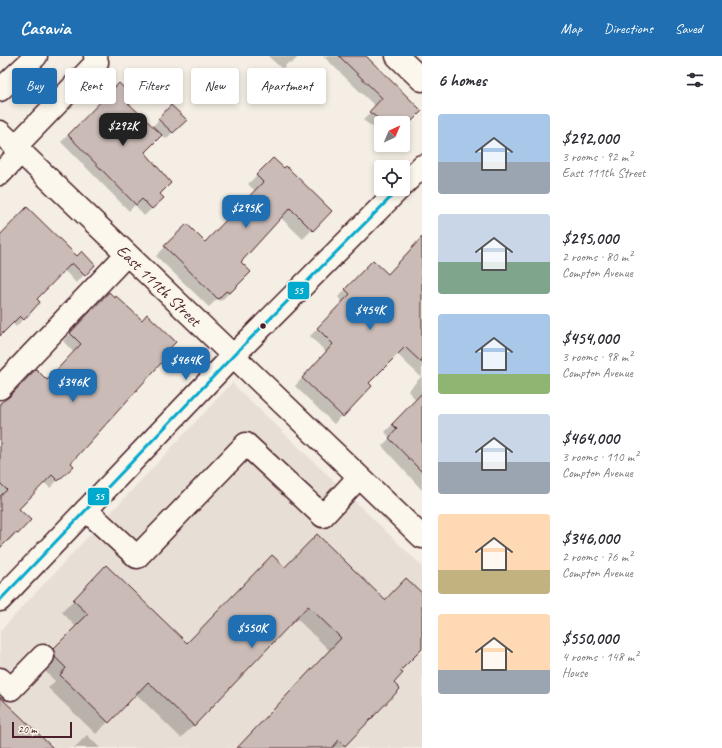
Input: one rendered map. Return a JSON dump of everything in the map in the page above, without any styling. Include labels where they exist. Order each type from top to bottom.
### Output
[{"type":"street","points":[[0,90],[36,56]]},
{"type":"street","points":[[0,174],[12,144],[96,62],[95,56]]},
{"type":"street","points":[[397,56],[422,80]]},
{"type":"street","name":"East 111th Street","points":[[12,144],[422,537]]},
{"type":"street","points":[[410,178],[422,166]]},
{"type":"street","points":[[0,600],[233,356],[392,196]]},
{"type":"street","points":[[0,388],[127,254]]},
{"type":"street","points":[[86,510],[137,557],[246,444],[323,516],[359,477]]},
{"type":"street","points":[[0,679],[10,689],[43,656]]},
{"type":"shaded area","points":[[232,383],[422,566],[422,748],[0,748],[0,631]]},
{"type":"building","points":[[339,56],[366,56],[422,111],[410,123],[410,116],[375,116],[369,112],[382,98]]},
{"type":"building","points":[[119,83],[124,88],[124,104],[129,104],[162,135],[145,152],[171,183],[160,194],[164,198],[152,209],[142,199],[136,205],[68,135],[98,104],[116,104],[116,86]]},
{"type":"building","points":[[171,105],[187,120],[173,133],[158,119]]},
{"type":"building","points":[[273,158],[284,168],[286,166],[332,211],[313,231],[290,208],[241,262],[251,272],[232,291],[229,293],[226,291],[218,299],[164,246],[187,224],[205,242],[263,182],[256,175]]},
{"type":"building","points":[[27,207],[77,256],[82,251],[95,265],[85,276],[72,263],[37,299],[40,302],[24,320],[20,316],[0,336],[0,235]]},
{"type":"building","points":[[422,237],[422,363],[405,347],[369,383],[372,386],[343,417],[302,378],[333,344],[317,328],[350,294],[345,289],[373,260],[388,274]]},
{"type":"building","points":[[109,292],[115,298],[116,296],[142,320],[147,314],[176,342],[170,348],[172,351],[71,463],[74,466],[58,481],[52,475],[19,509],[31,520],[18,534],[15,533],[0,548],[0,496],[7,490],[0,483],[0,403],[9,397],[36,369],[47,380],[81,344],[70,333]]},
{"type":"building","points":[[422,393],[422,472],[389,438],[397,429],[392,424]]},
{"type":"building","points":[[317,534],[385,600],[406,578],[422,593],[422,649],[400,671],[403,673],[394,683],[400,689],[345,746],[339,740],[332,748],[237,748],[341,638],[308,606],[194,726],[148,682],[109,723],[60,675],[66,668],[55,657],[53,649],[88,614],[73,600],[106,565],[187,643],[272,555],[285,567]]},
{"type":"building","points":[[0,697],[20,716],[53,748],[0,748]]},
{"type":"transit line","name":"55","points":[[0,600],[233,356],[392,196]]}]
